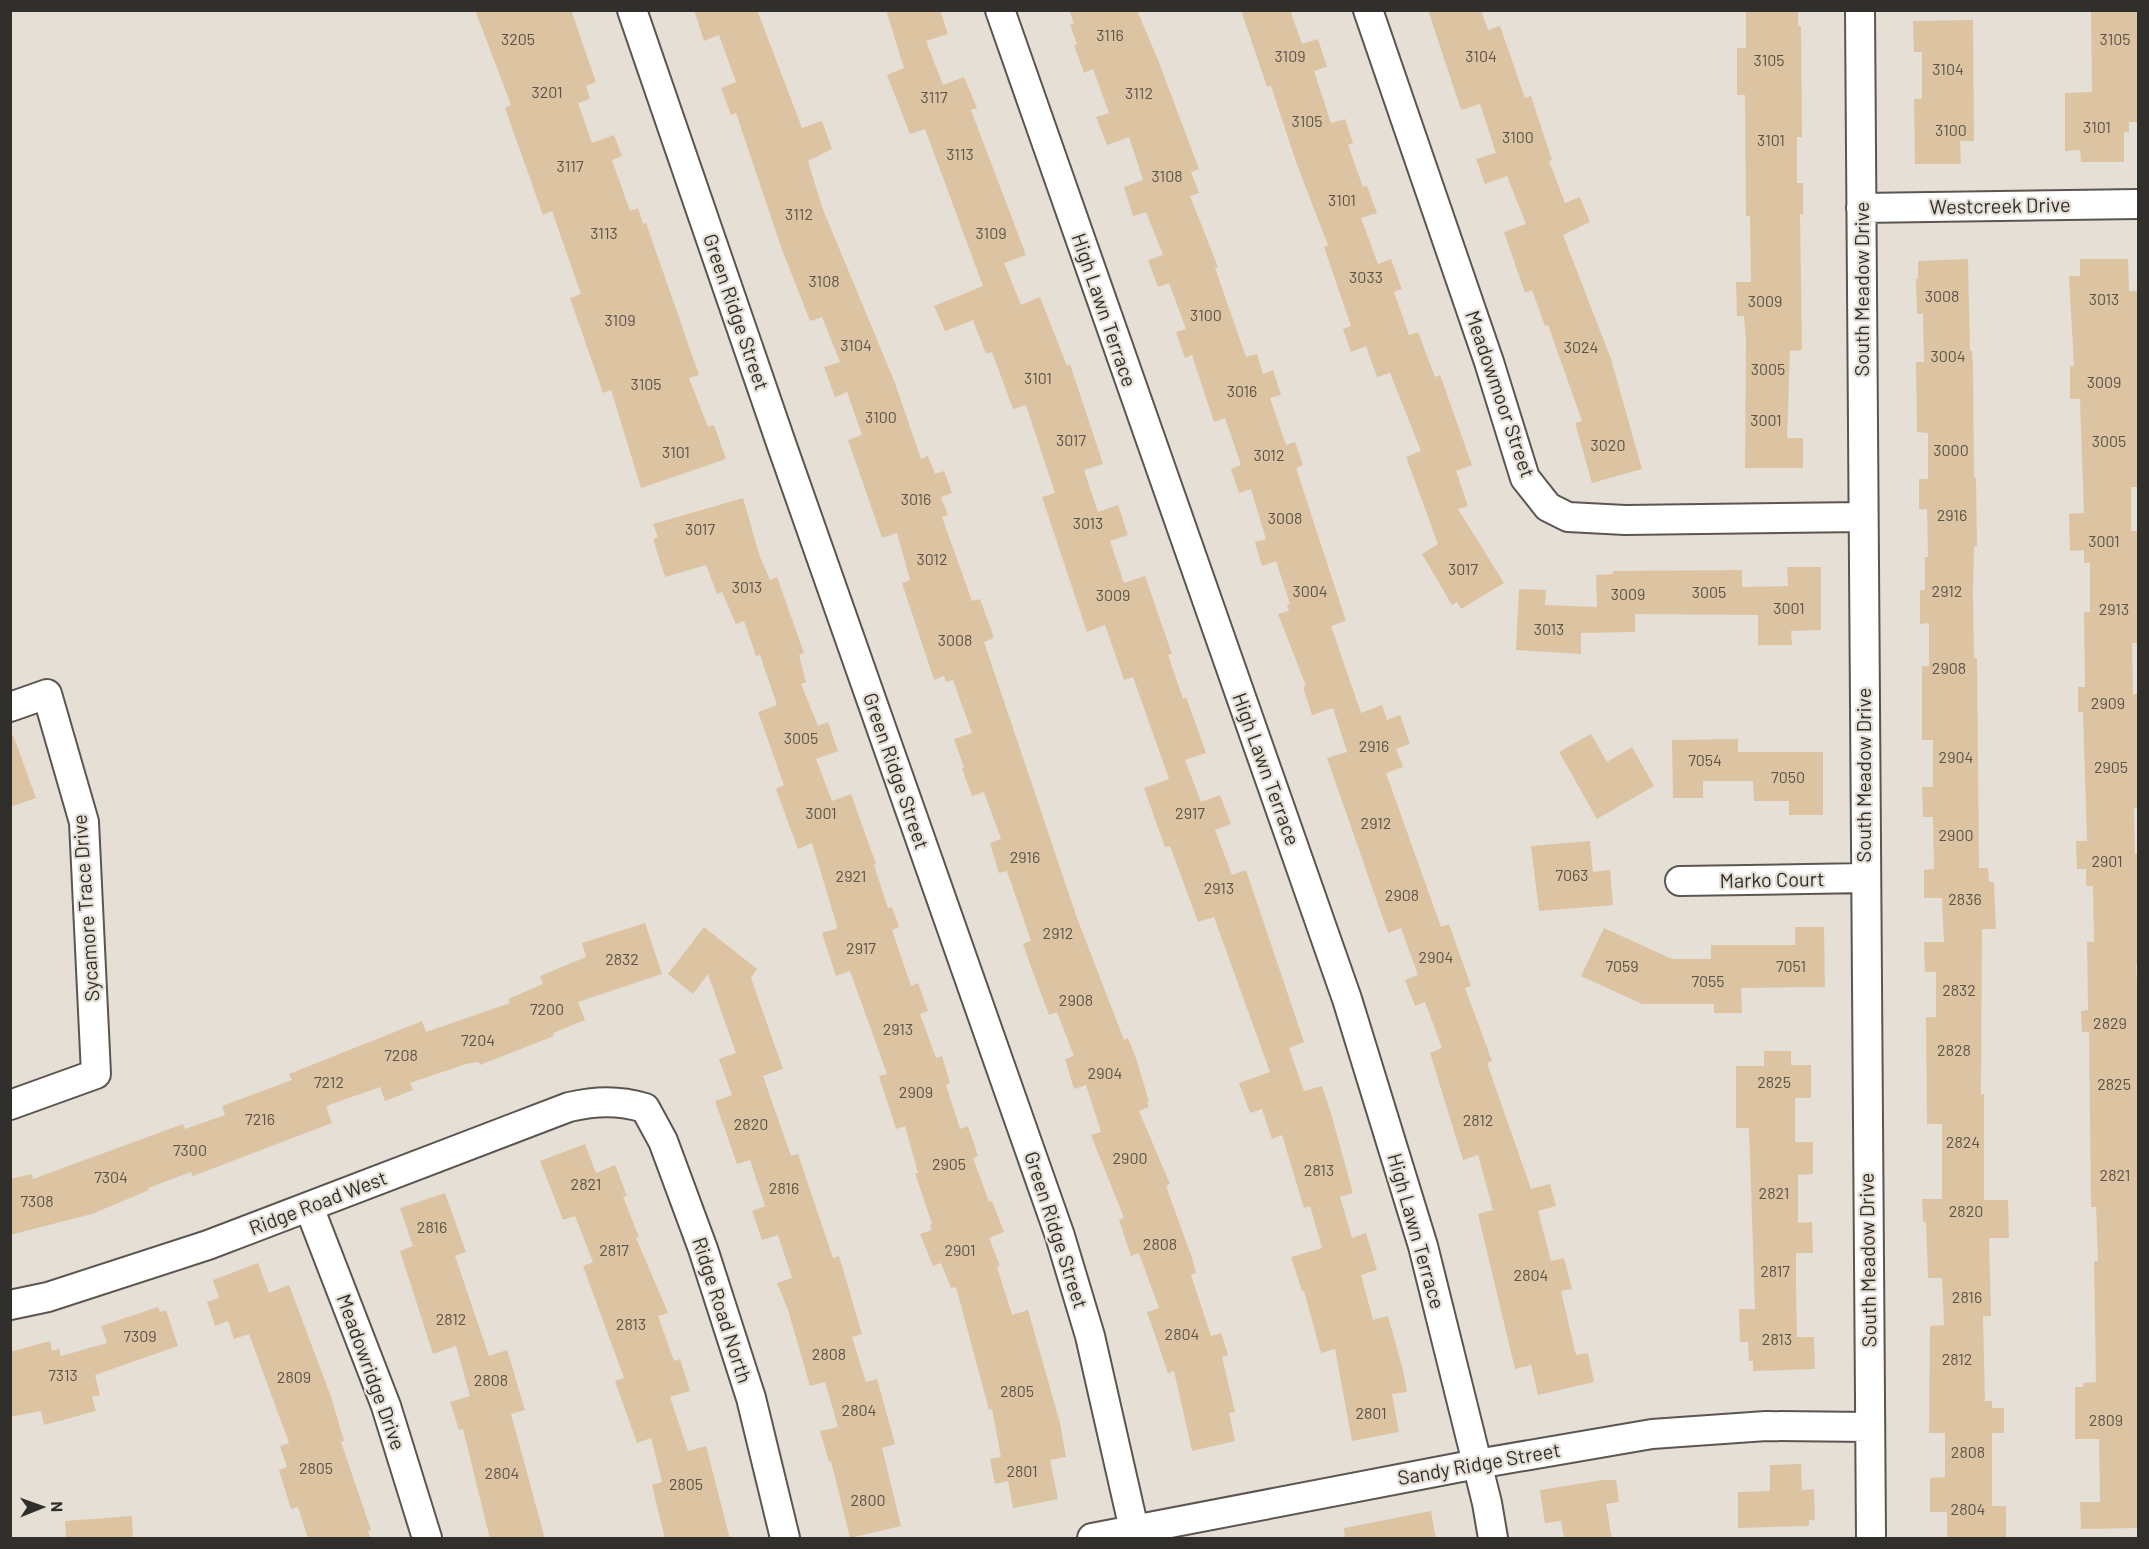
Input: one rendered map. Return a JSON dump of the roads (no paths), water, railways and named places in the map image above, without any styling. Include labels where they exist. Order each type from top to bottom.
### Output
[{"type":"street","name":"Green Ridge Street","points":[[632,10],[781,443],[1060,1236],[1090,1336],[1135,1534]]},
{"type":"street","name":"High Lawn Terrace","points":[[1000,10],[1347,999],[1423,1246],[1477,1464],[1492,1539]]},
{"type":"street","name":"Meadowmoor Street","points":[[1368,10],[1489,362],[1525,478],[1548,507],[1568,517],[1625,520],[1863,517]]},
{"type":"street","name":"South Meadow Drive","points":[[1860,10],[1871,1539]]},
{"type":"street","name":"Westcreek Drive","points":[[1861,208],[2139,204]]},
{"type":"street","name":"Sycamore Trace Drive","points":[[10,707],[47,694],[84,822],[96,1074],[10,1105]]},
{"type":"street","name":"Marko Court","points":[[1680,881],[1865,878]]},
{"type":"street","name":"Ridge Road West","points":[[10,1305],[48,1297],[208,1245],[569,1107],[597,1101],[624,1102]]},
{"type":"street","name":"Ridge Road North","points":[[624,1102],[645,1108],[663,1141],[703,1249],[751,1398],[785,1539]]},
{"type":"street","name":"Meadowridge Drive","points":[[309,1207],[386,1406],[427,1539]]},
{"type":"street","name":"Sandy Ridge Street","points":[[1092,1539],[1135,1534],[1477,1464],[1652,1434],[1766,1426],[1870,1427]]}]
